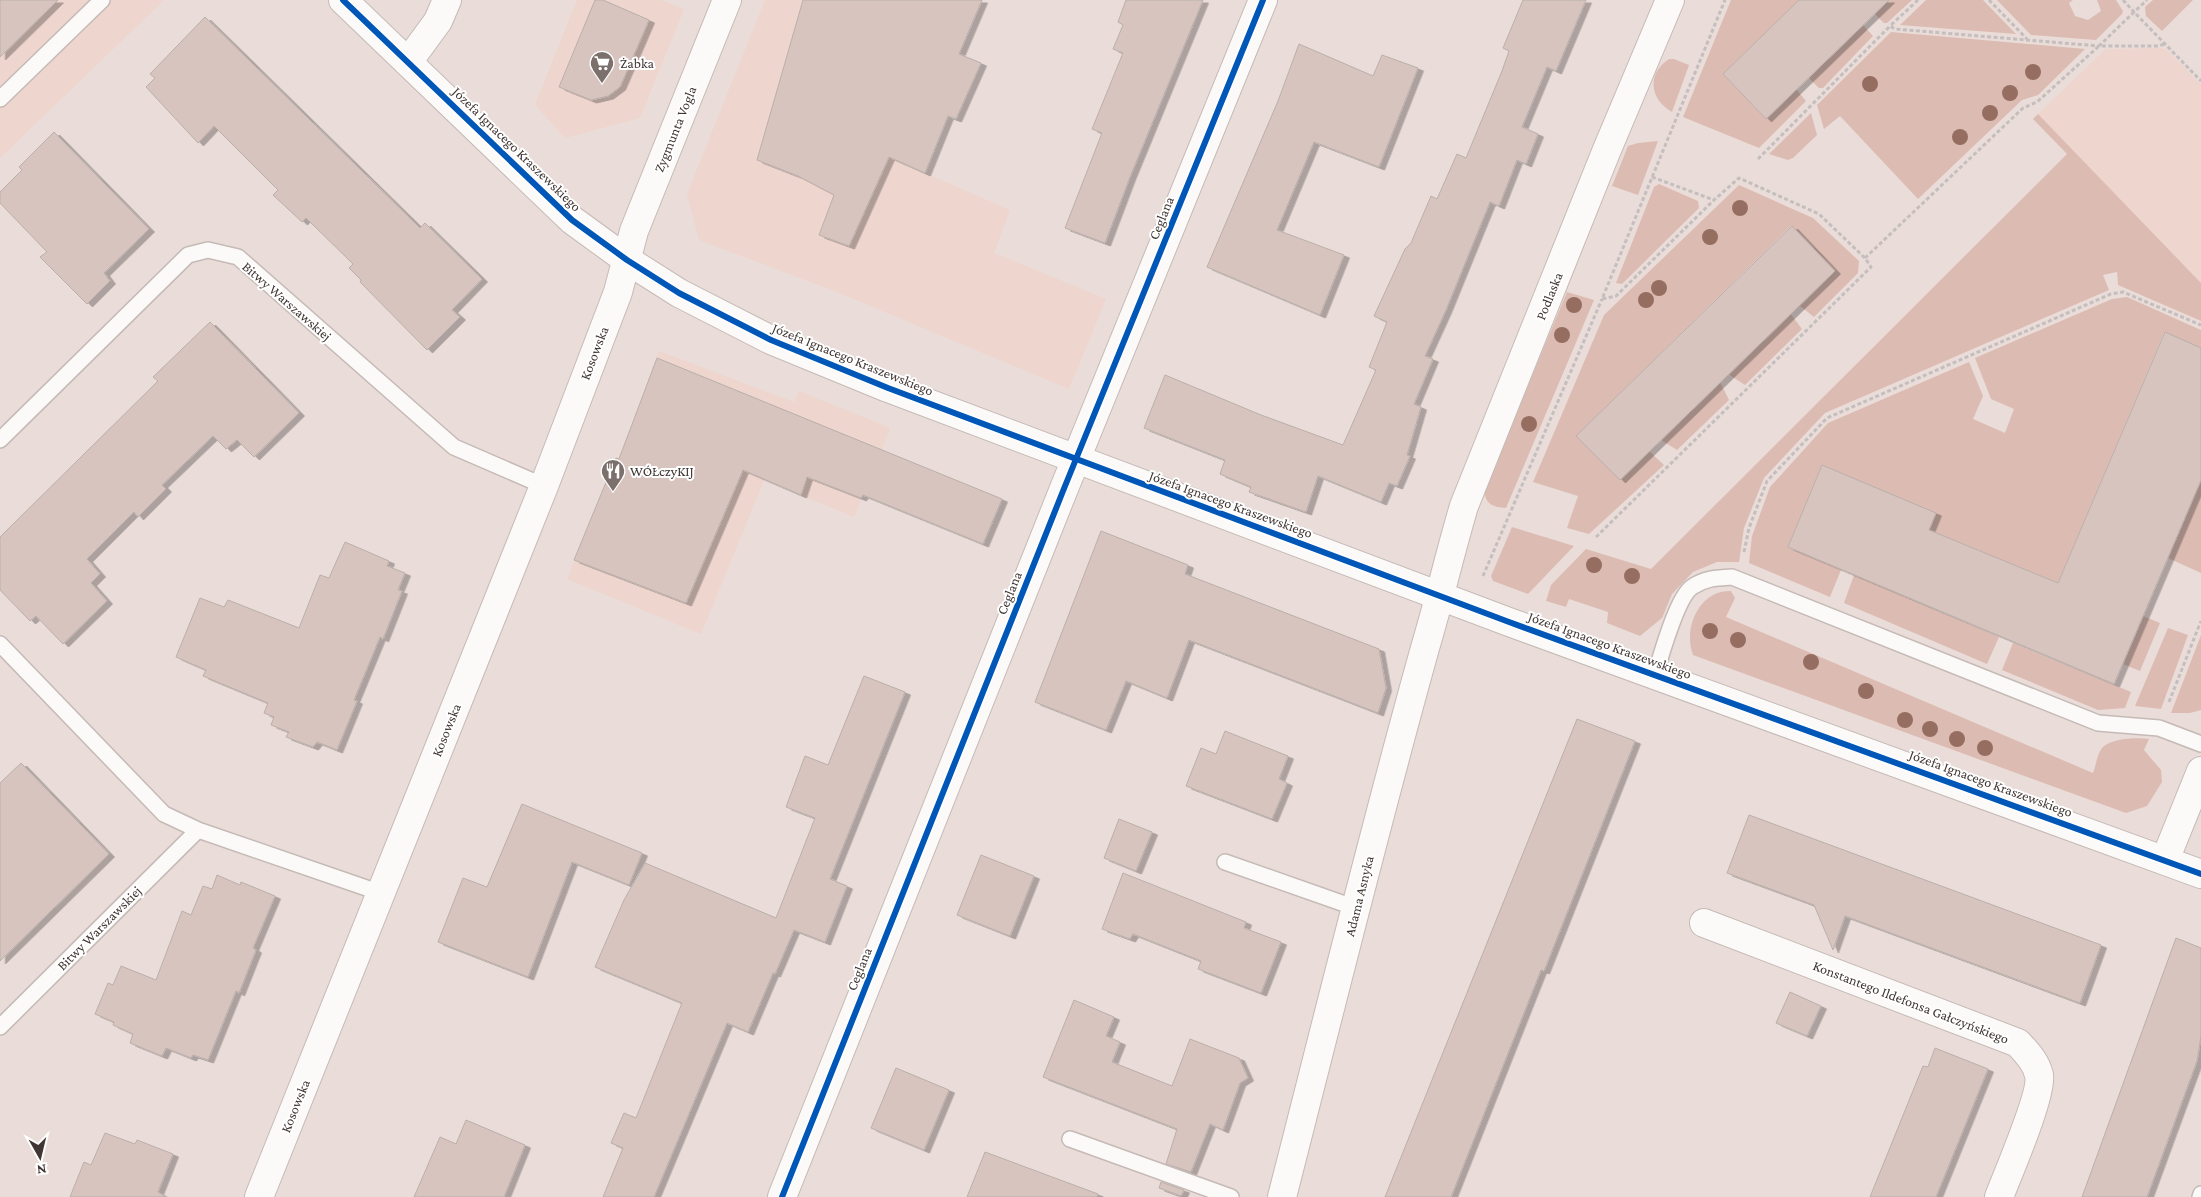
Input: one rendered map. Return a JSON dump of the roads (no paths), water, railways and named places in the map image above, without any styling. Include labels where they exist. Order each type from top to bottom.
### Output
[{"type":"street","name":"Józefa Ignacego Kraszewskiego","points":[[343,0],[572,220],[627,260],[679,293],[771,340],[888,388],[1439,596],[2201,874]]},
{"type":"street","points":[[408,62],[438,21],[447,0]]},
{"type":"street","name":"Zygmunta Vogla","points":[[627,260],[634,231],[727,0]]},
{"type":"street","name":"Ceglana","points":[[782,1197],[1076,460],[1263,0]]},
{"type":"street","name":"Podlaska","points":[[1439,596],[1446,565],[1464,506],[1606,152],[1670,0]]},
{"type":"street","name":"Kosowska","points":[[259,1197],[544,486],[618,292],[627,260]]},
{"type":"street","name":"Adama Asnyka","points":[[1282,1197],[1384,793],[1439,596]]},
{"type":"street","points":[[2165,860],[2201,771]]},
{"type":"street","name":"Konstantego Ildefonsa Gałczyńskiego","points":[[1704,923],[2018,1043],[2031,1057],[2039,1077],[2037,1096],[1999,1197]]},
{"type":"lane","points":[[0,99],[102,0]]},
{"type":"lane","name":"Bitwy Warszawskiej","points":[[0,440],[188,255],[208,250],[238,257],[454,447],[544,486]]},
{"type":"lane","points":[[1655,675],[1682,599],[1690,588],[1708,579],[1732,577],[2098,723],[2159,728],[2201,744]]},
{"type":"lane","points":[[0,644],[164,814],[198,830],[381,893]]},
{"type":"lane","name":"Bitwy Warszawskiej","points":[[0,1027],[198,830]]},
{"type":"lane","points":[[1225,862],[1356,908]]},
{"type":"lane","points":[[1070,1139],[1231,1197]]},
{"type":"place","name":"Żabka","points":[[602,84]]},
{"type":"place","name":"WÓŁczyKIJ","points":[[613,492]]}]
